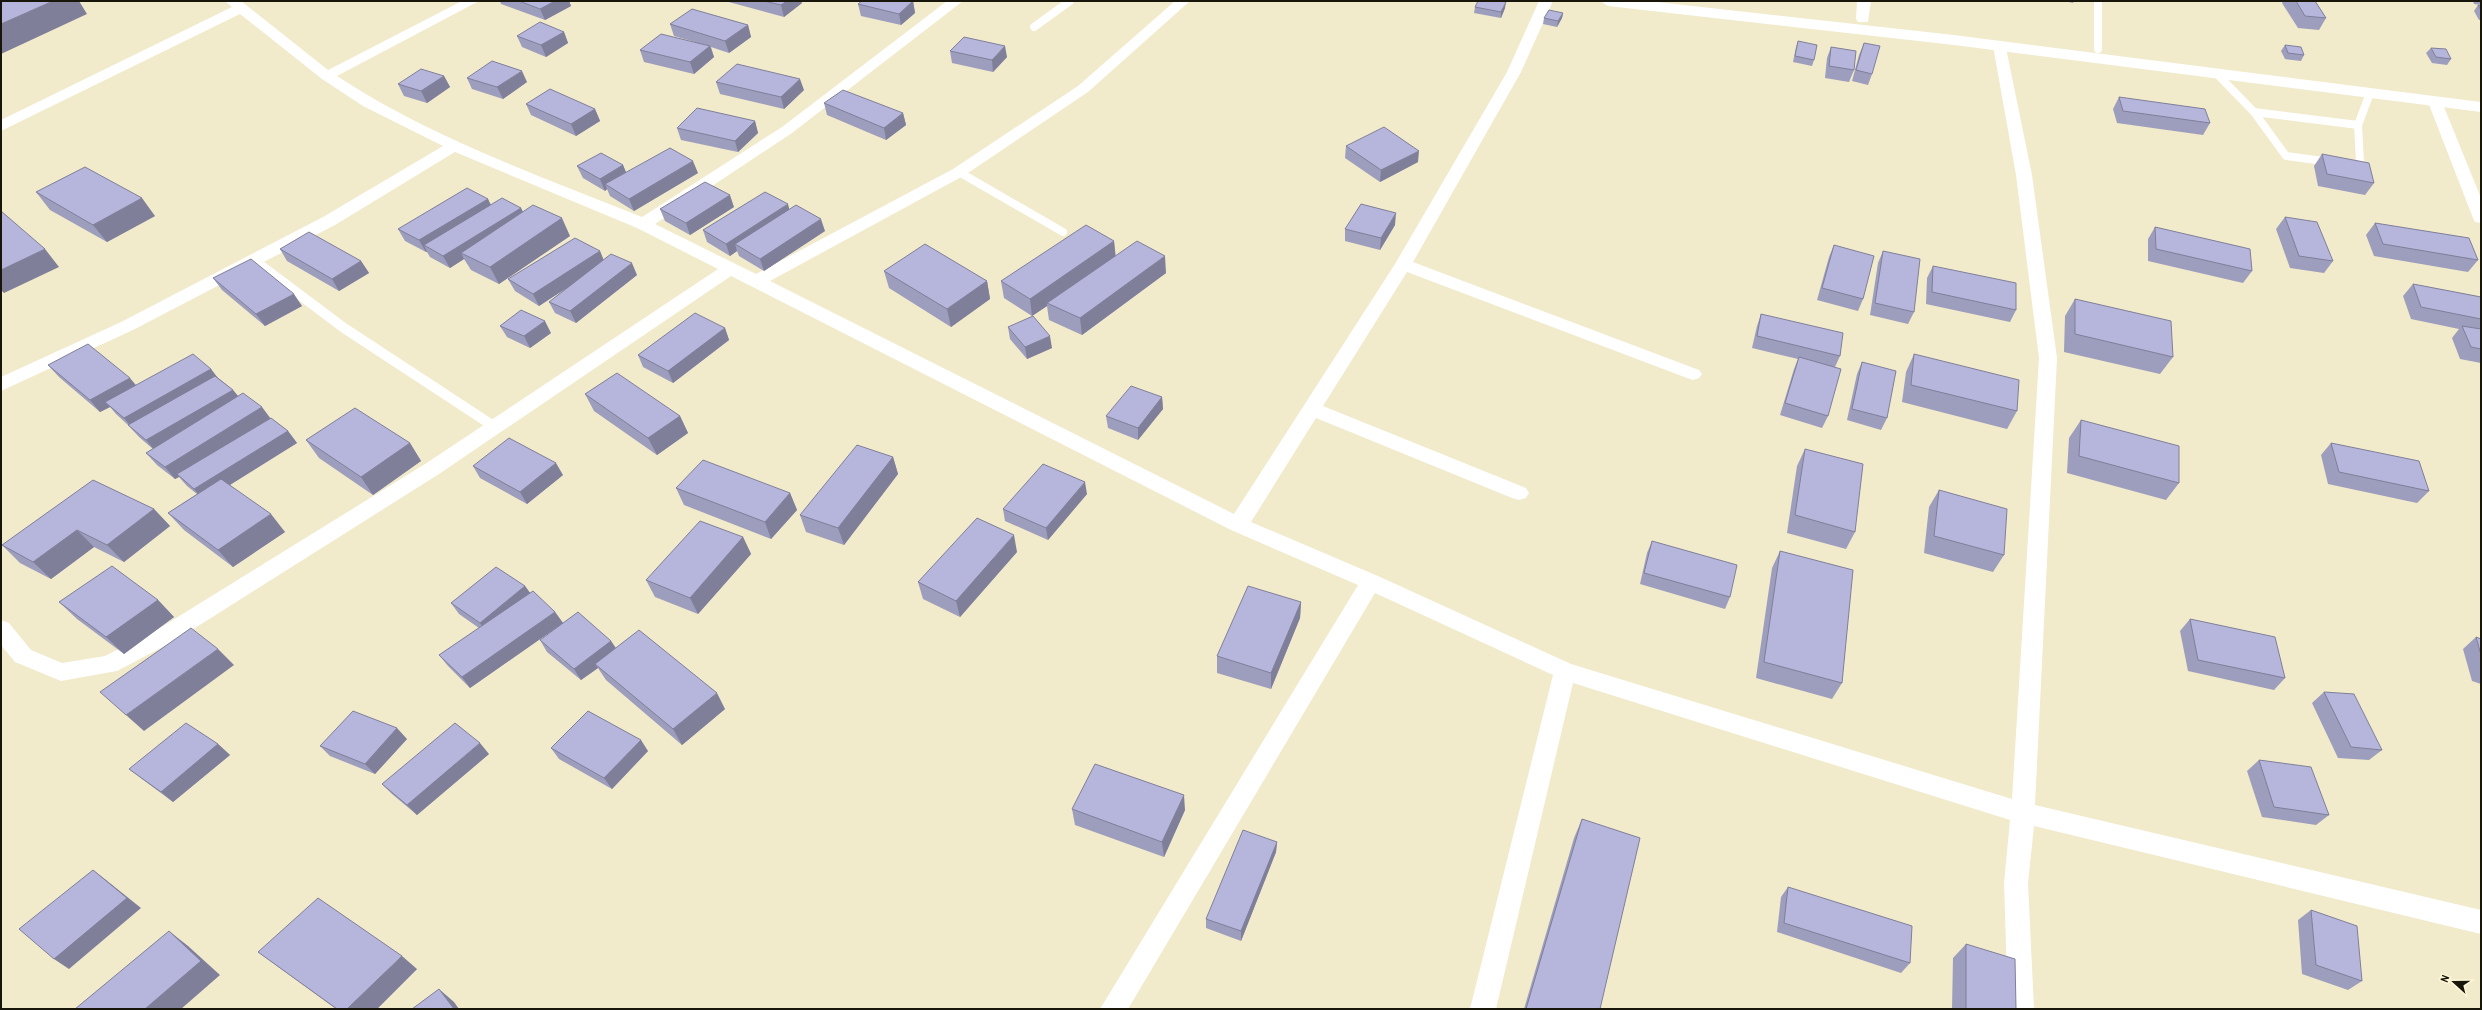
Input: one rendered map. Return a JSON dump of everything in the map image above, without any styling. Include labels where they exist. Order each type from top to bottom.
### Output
[{"type":"highway","points":[[1608,1],[2000,46],[2481,107]]},
{"type":"highway","points":[[1708,1],[2481,96]]},
{"type":"street","points":[[327,76],[472,1]]},
{"type":"street","points":[[643,224],[787,130],[956,1]]},
{"type":"street","points":[[755,282],[959,172],[1083,89],[1184,1]]},
{"type":"street","points":[[1238,525],[1313,409],[1403,264],[1514,72],[1546,1]]},
{"type":"street","points":[[1863,19],[1864,1]]},
{"type":"street","points":[[1,126],[236,4],[327,76],[368,103],[454,146],[643,224],[1238,525],[1371,582],[1565,671],[2023,813],[2481,922]]},
{"type":"street","points":[[2000,46],[2024,175],[2048,358],[2023,813],[2016,883],[2021,1009]]},
{"type":"street","points":[[2435,102],[2481,218]]},
{"type":"street","points":[[1,384],[127,326],[329,221],[454,146]]},
{"type":"street","points":[[1403,264],[1693,374]]},
{"type":"street","points":[[1,629],[23,656],[61,672],[109,665],[168,634],[432,469],[731,268]]},
{"type":"street","points":[[1313,409],[1519,494]]},
{"type":"street","points":[[1112,1009],[1371,582]]},
{"type":"street","points":[[1484,1009],[1565,671]]},
{"type":"lane","points":[[1034,27],[1070,1]]},
{"type":"lane","points":[[2098,1],[2098,49]]},
{"type":"lane","points":[[2217,74],[2254,112],[2286,156],[2350,165],[2356,165],[2360,162],[2358,125],[2370,93]]},
{"type":"lane","points":[[2254,112],[2358,125]]},
{"type":"lane","points":[[959,172],[1063,232]]},
{"type":"lane","points":[[253,260],[344,328],[495,427]]},
{"type":"building","points":[[1,1],[53,1],[1,24]]},
{"type":"building","points":[[519,1],[555,1],[540,9]]},
{"type":"building","points":[[764,1],[787,1],[781,5]]},
{"type":"building","points":[[862,1],[913,1],[899,14],[858,4]]},
{"type":"building","points":[[1478,1],[1506,2],[1501,12],[1475,7]]},
{"type":"building","points":[[2296,1],[2315,1],[2326,18],[2305,16]]},
{"type":"building","points":[[692,9],[748,25],[725,41],[670,24]]},
{"type":"building","points":[[1549,10],[1563,13],[1558,21],[1544,18]]},
{"type":"building","points":[[540,22],[564,32],[541,45],[517,36]]},
{"type":"building","points":[[661,34],[710,46],[690,62],[640,50]]},
{"type":"building","points":[[964,37],[1005,46],[992,60],[950,51]]},
{"type":"building","points":[[1798,41],[1817,45],[1814,60],[1795,56]]},
{"type":"building","points":[[1864,43],[1880,46],[1872,74],[1856,70]]},
{"type":"building","points":[[2285,45],[2301,47],[2304,55],[2288,53]]},
{"type":"building","points":[[1831,47],[1856,51],[1854,70],[1829,66]]},
{"type":"building","points":[[2431,48],[2446,49],[2451,59],[2436,57]]},
{"type":"building","points":[[492,61],[522,71],[497,87],[467,78]]},
{"type":"building","points":[[737,64],[800,79],[781,97],[716,82]]},
{"type":"building","points":[[421,69],[444,76],[421,91],[398,84]]},
{"type":"building","points":[[550,89],[595,109],[571,124],[526,104]]},
{"type":"building","points":[[843,90],[903,113],[884,128],[824,103]]},
{"type":"building","points":[[2119,97],[2205,109],[2210,123],[2123,111]]},
{"type":"building","points":[[697,108],[755,121],[735,141],[677,128]]},
{"type":"building","points":[[1384,127],[1419,151],[1381,170],[1346,146]]},
{"type":"building","points":[[670,148],[693,161],[629,199],[605,184]]},
{"type":"building","points":[[601,153],[623,165],[600,179],[577,166]]},
{"type":"building","points":[[2322,154],[2369,163],[2374,183],[2327,174]]},
{"type":"building","points":[[85,167],[142,198],[93,225],[36,192]]},
{"type":"building","points":[[705,182],[730,195],[686,223],[660,209]]},
{"type":"building","points":[[467,188],[488,199],[419,240],[398,229]]},
{"type":"building","points":[[765,192],[788,204],[726,244],[703,230]]},
{"type":"building","points":[[502,198],[521,208],[443,256],[424,245]]},
{"type":"building","points":[[1361,204],[1396,213],[1381,238],[1345,229]]},
{"type":"building","points":[[533,205],[562,218],[490,267],[461,253]]},
{"type":"building","points":[[796,205],[821,219],[760,259],[735,244]]},
{"type":"building","points":[[1,211],[45,249],[1,270]]},
{"type":"building","points":[[2285,217],[2317,222],[2333,261],[2299,256]]},
{"type":"building","points":[[2375,223],[2469,238],[2478,260],[2383,244]]},
{"type":"building","points":[[1086,225],[1114,241],[1030,299],[1001,281]]},
{"type":"building","points":[[2155,227],[2250,249],[2252,271],[2156,249]]},
{"type":"building","points":[[309,232],[361,261],[332,279],[280,249]]},
{"type":"building","points":[[575,238],[600,251],[533,294],[508,279]]},
{"type":"building","points":[[1137,241],[1165,256],[1080,318],[1047,303]]},
{"type":"building","points":[[925,244],[987,281],[947,309],[884,271]]},
{"type":"building","points":[[1834,245],[1874,256],[1863,299],[1822,288]]},
{"type":"building","points":[[1883,251],[1920,259],[1914,312],[1875,303]]},
{"type":"building","points":[[611,254],[632,263],[570,311],[549,302]]},
{"type":"building","points":[[251,259],[294,294],[256,314],[213,278]]},
{"type":"building","points":[[1933,266],[2016,283],[2016,310],[1932,292]]},
{"type":"building","points":[[2413,284],[2481,297],[2481,319],[2421,307]]},
{"type":"building","points":[[2075,299],[2171,321],[2173,357],[2075,334]]},
{"type":"building","points":[[521,310],[545,321],[524,336],[500,326]]},
{"type":"building","points":[[695,313],[725,328],[668,371],[638,355]]},
{"type":"building","points":[[1761,314],[1843,333],[1840,356],[1757,336]]},
{"type":"building","points":[[1033,316],[1050,336],[1025,347],[1008,327]]},
{"type":"building","points":[[2462,326],[2481,329],[2481,349],[2471,347]]},
{"type":"building","points":[[88,344],[130,378],[90,400],[48,365]]},
{"type":"building","points":[[193,354],[211,369],[124,418],[105,402]]},
{"type":"building","points":[[1914,354],[2019,380],[2017,411],[1911,385]]},
{"type":"building","points":[[1799,357],[1841,369],[1828,416],[1785,403]]},
{"type":"building","points":[[1862,362],[1896,371],[1887,418],[1852,409]]},
{"type":"building","points":[[617,373],[680,416],[648,438],[585,394]]},
{"type":"building","points":[[215,376],[233,390],[146,440],[128,425]]},
{"type":"building","points":[[1131,386],[1162,397],[1138,428],[1106,416]]},
{"type":"building","points":[[243,393],[262,407],[165,467],[146,453]]},
{"type":"building","points":[[355,408],[410,443],[361,477],[306,440]]},
{"type":"building","points":[[271,418],[288,431],[194,489],[177,474]]},
{"type":"building","points":[[2081,420],[2179,446],[2179,483],[2079,456]]},
{"type":"building","points":[[509,438],[556,463],[520,492],[473,466]]},
{"type":"building","points":[[2331,443],[2419,461],[2429,491],[2339,472]]},
{"type":"building","points":[[857,445],[893,457],[838,528],[800,515]]},
{"type":"building","points":[[1805,449],[1863,464],[1855,532],[1795,515]]},
{"type":"building","points":[[703,460],[790,493],[765,522],[676,488]]},
{"type":"building","points":[[1043,464],[1085,482],[1046,528],[1003,509]]},
{"type":"building","points":[[221,479],[271,514],[218,550],[168,513]]},
{"type":"building","points":[[93,480],[154,509],[107,545],[77,530],[33,562],[2,545]]},
{"type":"building","points":[[1939,490],[2007,509],[2004,555],[1934,536]]},
{"type":"building","points":[[977,518],[1014,535],[956,601],[918,582]]},
{"type":"building","points":[[700,521],[743,537],[690,598],[646,580]]},
{"type":"building","points":[[1652,541],[1737,565],[1730,597],[1644,573]]},
{"type":"building","points":[[1780,551],[1853,570],[1842,683],[1764,662]]},
{"type":"building","points":[[112,566],[158,600],[106,637],[59,602]]},
{"type":"building","points":[[496,567],[525,586],[480,623],[451,603]]},
{"type":"building","points":[[1248,586],[1301,602],[1271,673],[1217,656]]},
{"type":"building","points":[[533,591],[555,612],[462,677],[439,655]]},
{"type":"building","points":[[578,612],[611,641],[574,669],[540,640]]},
{"type":"building","points":[[2190,619],[2275,637],[2285,678],[2198,660]]},
{"type":"building","points":[[191,628],[218,649],[126,715],[100,692]]},
{"type":"building","points":[[639,630],[717,693],[673,729],[595,664]]},
{"type":"building","points":[[2476,637],[2481,639],[2481,655]]},
{"type":"building","points":[[2324,692],[2354,694],[2382,750],[2351,747]]},
{"type":"building","points":[[353,711],[397,728],[365,764],[320,746]]},
{"type":"building","points":[[588,711],[641,740],[604,778],[551,748]]},
{"type":"building","points":[[186,723],[218,744],[161,792],[129,769]]},
{"type":"building","points":[[455,723],[480,743],[407,805],[382,784]]},
{"type":"building","points":[[2259,760],[2311,767],[2329,815],[2274,807]]},
{"type":"building","points":[[1095,764],[1184,795],[1162,842],[1072,809]]},
{"type":"building","points":[[1582,819],[1640,838],[1600,1009],[1526,1009]]},
{"type":"building","points":[[1243,830],[1277,842],[1241,931],[1206,919]]},
{"type":"building","points":[[93,870],[127,898],[54,959],[19,929]]},
{"type":"building","points":[[1788,887],[1912,926],[1910,963],[1784,923]]},
{"type":"building","points":[[318,898],[402,956],[347,1009],[337,1009],[258,952]]},
{"type":"building","points":[[2311,910],[2357,926],[2362,981],[2316,965]]},
{"type":"building","points":[[169,931],[201,961],[145,1009],[75,1009]]},
{"type":"building","points":[[1966,944],[2015,959],[2016,1009],[1966,1009]]},
{"type":"building","points":[[439,989],[454,1009],[412,1009]]}]
